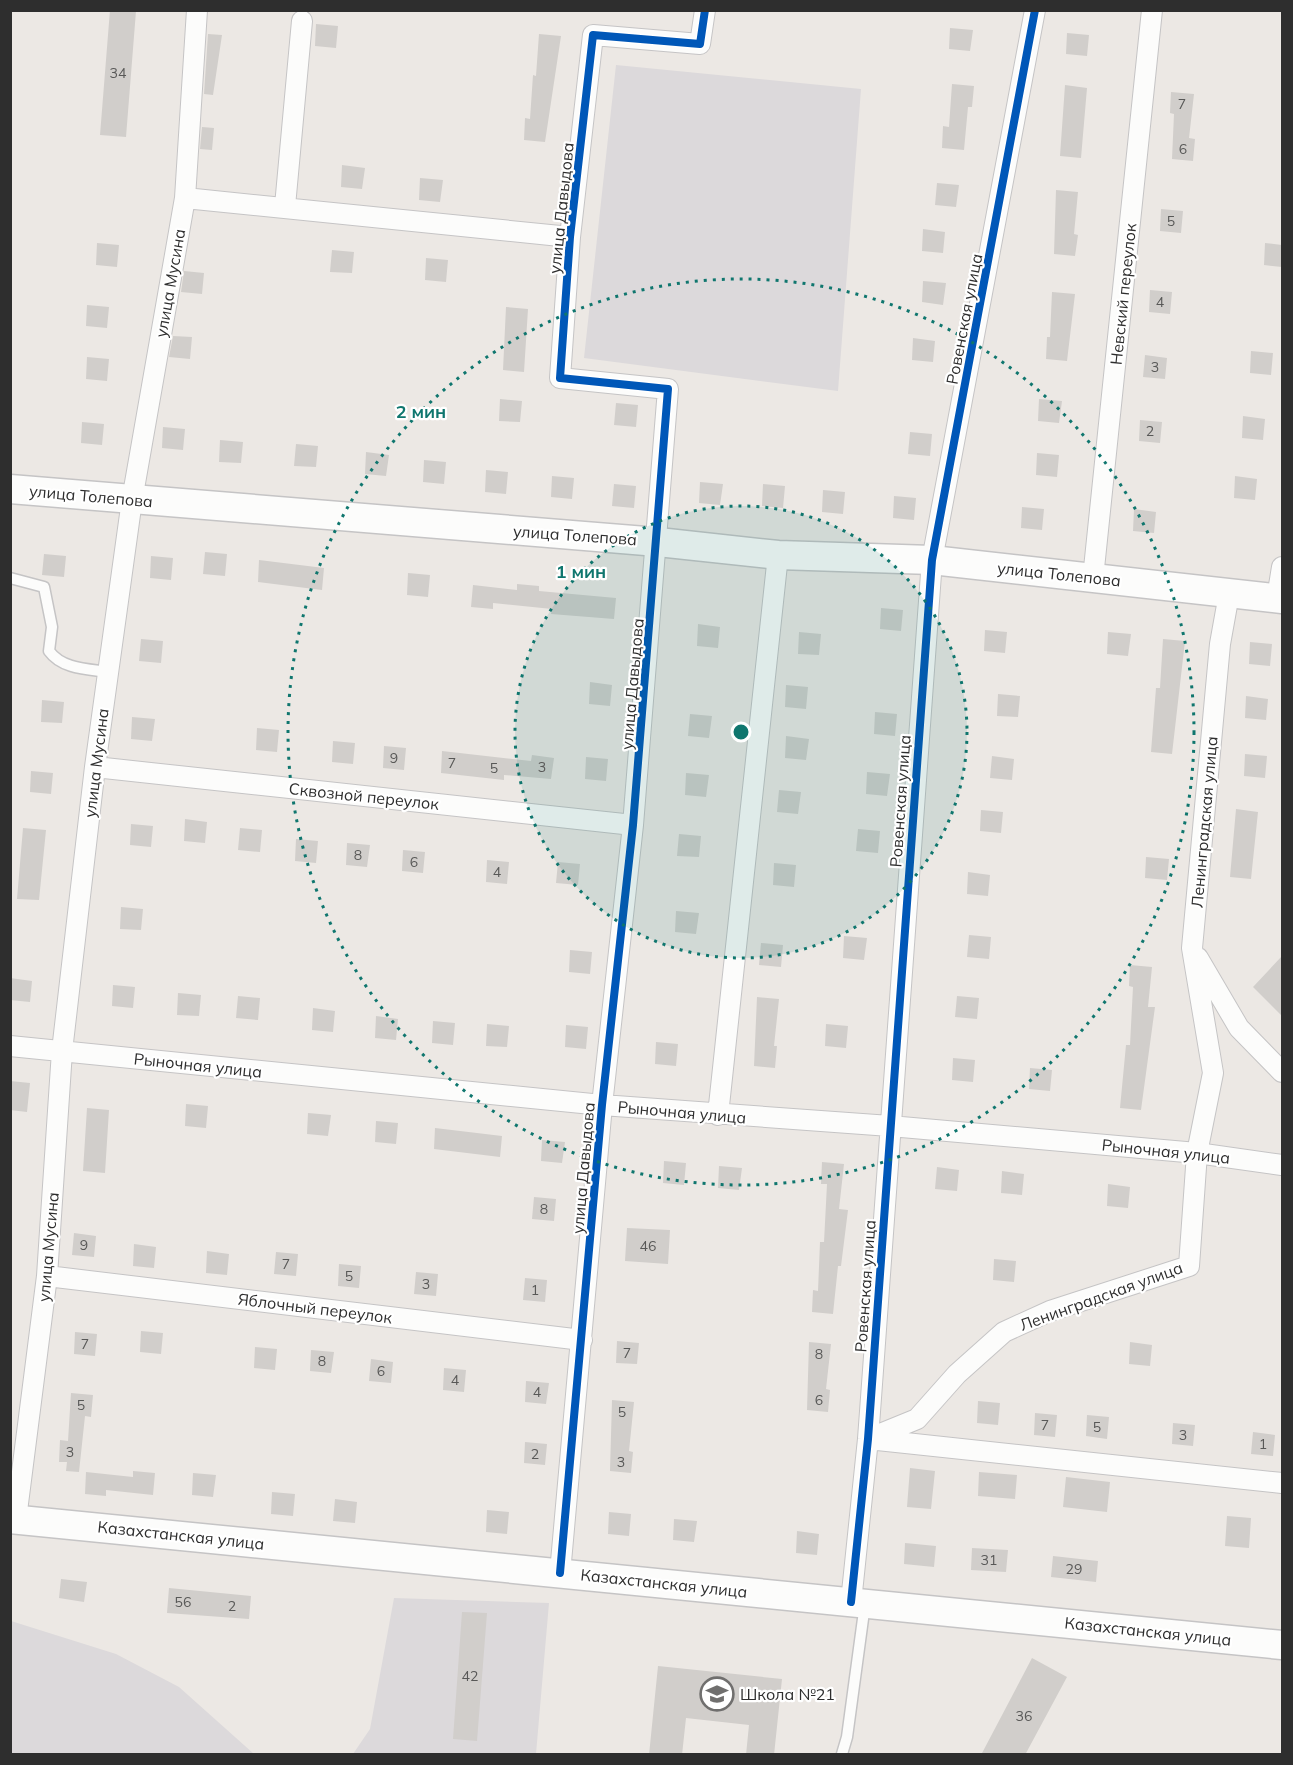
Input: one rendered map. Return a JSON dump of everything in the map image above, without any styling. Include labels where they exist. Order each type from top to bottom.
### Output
[{"type":"street","name":"улица Мусина","points":[[13,1519],[48,1276],[62,1051],[95,767],[132,500],[185,198],[197,10]]},
{"type":"street","name":"улица Давыдова","points":[[560,1573],[602,1105],[633,825],[658,542],[668,389],[560,378],[570,237],[593,35],[700,44],[705,10]]},
{"type":"street","name":"Ровенская улица","points":[[858,1602],[932,560],[1035,10]]},
{"type":"street","name":"Невский переулок","points":[[1094,578],[1152,10]]},
{"type":"street","points":[[285,206],[302,21]]},
{"type":"street","name":"улица Давыдова","points":[[185,198],[285,206],[570,237]]},
{"type":"street","name":"улица Толепова","points":[[10,489],[658,542],[778,555],[932,560],[1280,599]]},
{"type":"street","points":[[718,1115],[778,555]]},
{"type":"street","points":[[1280,599],[1282,567]]},
{"type":"street","name":"Ленинградская улица","points":[[868,1439],[918,1419],[957,1374],[1004,1332],[1050,1311],[1189,1266],[1197,1153],[1213,1073],[1192,948],[1220,644],[1229,594]]},
{"type":"street","name":"Сквозной переулок","points":[[95,767],[633,825]]},
{"type":"street","points":[[1192,948],[1239,1028],[1282,1072]]},
{"type":"street","name":"Рыночная улица","points":[[10,1046],[602,1105],[890,1126],[1197,1153],[1282,1165]]},
{"type":"street","name":"Яблочный переулок","points":[[48,1276],[582,1340]]},
{"type":"street","points":[[868,1439],[1282,1483]]},
{"type":"street","name":"Казахстанская улица","points":[[13,1519],[1282,1645]]},
{"type":"lane","points":[[10,578],[44,587],[52,627],[49,651],[56,659],[64,664],[108,672]]},
{"type":"lane","points":[[842,1755],[849,1726],[858,1602]]},
{"type":"shaded area","points":[[616,65],[861,89],[838,391],[584,358]]},
{"type":"shaded area","points":[[394,1598],[549,1603],[536,1754],[353,1754],[370,1729]]},
{"type":"shaded area","points":[[11,1621],[116,1654],[179,1687],[254,1754],[11,1754]]},
{"type":"building","points":[[110,10],[136,11],[126,137],[100,135]]},
{"type":"building","points":[[316,24],[338,26],[336,48],[315,46]]},
{"type":"building","points":[[950,28],[973,30],[970,51],[949,49]]},
{"type":"building","points":[[1067,33],[1089,35],[1087,56],[1066,54]]},
{"type":"building","points":[[208,34],[222,35],[213,95],[204,94]]},
{"type":"building","points":[[539,34],[561,36],[545,142],[524,140],[525,118],[530,119]]},
{"type":"building","points":[[952,84],[974,86],[972,107],[968,107],[964,150],[942,148],[943,126],[949,127]]},
{"type":"building","points":[[1065,85],[1087,88],[1081,158],[1060,156]]},
{"type":"building","points":[[1171,92],[1194,94],[1189,138],[1195,139],[1193,161],[1172,159],[1174,114],[1170,113]]},
{"type":"building","points":[[202,127],[214,128],[212,150],[200,149]]},
{"type":"building","points":[[342,165],[365,168],[362,189],[341,187]]},
{"type":"building","points":[[420,178],[443,180],[440,202],[419,200]]},
{"type":"building","points":[[937,183],[959,185],[956,207],[935,205]]},
{"type":"building","points":[[1056,190],[1078,192],[1074,234],[1078,235],[1075,256],[1054,254]]},
{"type":"building","points":[[1161,209],[1183,211],[1181,233],[1160,231]]},
{"type":"building","points":[[923,229],[945,232],[943,253],[922,251]]},
{"type":"building","points":[[97,243],[119,245],[117,267],[96,265]]},
{"type":"building","points":[[1265,243],[1282,245],[1282,267],[1264,265]]},
{"type":"building","points":[[332,250],[354,252],[352,273],[330,272]]},
{"type":"building","points":[[426,258],[448,260],[446,282],[425,280]]},
{"type":"building","points":[[184,271],[204,273],[202,294],[181,292]]},
{"type":"building","points":[[923,281],[946,283],[943,305],[922,302]]},
{"type":"building","points":[[1150,290],[1172,292],[1170,314],[1149,312]]},
{"type":"building","points":[[1052,292],[1075,294],[1067,361],[1046,359],[1047,337],[1050,337]]},
{"type":"building","points":[[87,305],[109,307],[107,328],[86,326]]},
{"type":"building","points":[[506,307],[528,309],[524,372],[503,370]]},
{"type":"building","points":[[173,336],[192,337],[190,359],[169,357]]},
{"type":"building","points":[[913,338],[935,341],[933,362],[912,360]]},
{"type":"building","points":[[1251,351],[1273,353],[1271,375],[1250,373]]},
{"type":"building","points":[[1145,355],[1167,358],[1165,379],[1143,377]]},
{"type":"building","points":[[87,357],[109,359],[107,381],[86,379]]},
{"type":"building","points":[[500,399],[522,401],[520,422],[499,421]]},
{"type":"building","points":[[1039,399],[1062,401],[1059,423],[1038,421]]},
{"type":"building","points":[[616,403],[638,405],[636,427],[614,425]]},
{"type":"building","points":[[1243,416],[1265,419],[1263,440],[1242,438]]},
{"type":"building","points":[[1140,420],[1162,422],[1160,443],[1139,441]]},
{"type":"building","points":[[82,422],[104,424],[102,445],[81,443]]},
{"type":"building","points":[[163,427],[185,429],[183,450],[162,448]]},
{"type":"building","points":[[910,432],[932,434],[930,456],[908,454]]},
{"type":"building","points":[[220,440],[243,442],[241,463],[219,462]]},
{"type":"building","points":[[296,444],[318,446],[316,467],[294,466]]},
{"type":"building","points":[[366,452],[389,455],[386,476],[365,474]]},
{"type":"building","points":[[1037,453],[1059,455],[1057,477],[1036,475]]},
{"type":"building","points":[[424,460],[446,462],[444,484],[423,482]]},
{"type":"building","points":[[486,470],[508,472],[506,494],[485,492]]},
{"type":"building","points":[[552,476],[574,478],[572,499],[551,497]]},
{"type":"building","points":[[1235,476],[1257,479],[1255,500],[1234,498]]},
{"type":"building","points":[[700,482],[723,484],[720,505],[699,503]]},
{"type":"building","points":[[614,484],[636,486],[634,508],[612,506]]},
{"type":"building","points":[[763,484],[785,486],[783,508],[762,506]]},
{"type":"building","points":[[823,490],[845,492],[843,514],[822,512]]},
{"type":"building","points":[[894,496],[916,498],[914,520],[893,518]]},
{"type":"building","points":[[1022,507],[1044,509],[1042,530],[1021,528]]},
{"type":"building","points":[[1134,509],[1156,512],[1154,533],[1133,531]]},
{"type":"building","points":[[205,552],[227,554],[225,576],[203,574]]},
{"type":"building","points":[[44,554],[66,556],[64,577],[42,575]]},
{"type":"building","points":[[151,556],[173,558],[171,580],[150,578]]},
{"type":"building","points":[[259,560],[324,568],[322,590],[258,582]]},
{"type":"building","points":[[408,573],[430,575],[428,597],[407,595]]},
{"type":"building","points":[[517,584],[539,586],[539,591],[616,598],[614,619],[551,614],[552,609],[493,603],[493,609],[471,607],[473,585],[517,590]]},
{"type":"building","points":[[881,608],[903,610],[901,631],[880,629]]},
{"type":"building","points":[[698,624],[720,627],[718,648],[697,646]]},
{"type":"building","points":[[985,630],[1007,632],[1005,653],[984,651]]},
{"type":"building","points":[[799,632],[821,634],[819,655],[798,654]]},
{"type":"building","points":[[1108,632],[1131,634],[1128,656],[1107,654]]},
{"type":"building","points":[[141,639],[163,641],[161,663],[139,661]]},
{"type":"building","points":[[1163,639],[1185,641],[1172,754],[1151,752],[1156,688],[1160,688]]},
{"type":"building","points":[[1250,642],[1272,644],[1270,666],[1249,664]]},
{"type":"building","points":[[590,682],[612,685],[610,706],[589,704]]},
{"type":"building","points":[[786,685],[808,687],[806,709],[785,707]]},
{"type":"building","points":[[998,694],[1020,696],[1018,717],[997,716]]},
{"type":"building","points":[[1246,696],[1268,699],[1266,720],[1245,718]]},
{"type":"building","points":[[42,700],[64,702],[62,723],[41,722]]},
{"type":"building","points":[[875,712],[897,714],[895,736],[874,734]]},
{"type":"building","points":[[690,714],[712,716],[709,738],[688,736]]},
{"type":"building","points":[[132,717],[155,719],[152,741],[131,739]]},
{"type":"building","points":[[257,728],[279,730],[277,752],[256,750]]},
{"type":"building","points":[[786,736],[809,739],[806,760],[785,758]]},
{"type":"building","points":[[333,741],[355,743],[353,764],[332,762]]},
{"type":"building","points":[[384,746],[406,748],[404,770],[383,768]]},
{"type":"building","points":[[442,751],[531,761],[532,755],[554,758],[551,779],[504,775],[504,780],[441,773]]},
{"type":"building","points":[[1245,754],[1267,756],[1265,778],[1244,776]]},
{"type":"building","points":[[992,756],[1014,759],[1012,780],[990,778]]},
{"type":"building","points":[[586,757],[608,759],[606,781],[585,779]]},
{"type":"building","points":[[31,771],[53,773],[51,794],[30,792]]},
{"type":"building","points":[[867,772],[890,774],[887,796],[866,794]]},
{"type":"building","points":[[686,773],[709,775],[706,797],[685,795]]},
{"type":"building","points":[[779,790],[801,792],[798,814],[777,812]]},
{"type":"building","points":[[1236,809],[1258,812],[1251,879],[1230,877]]},
{"type":"building","points":[[981,810],[1003,812],[1001,833],[980,831]]},
{"type":"building","points":[[185,819],[207,822],[205,843],[184,841]]},
{"type":"building","points":[[131,824],[153,826],[151,847],[130,845]]},
{"type":"building","points":[[23,828],[46,830],[39,900],[17,899]]},
{"type":"building","points":[[240,828],[262,830],[260,852],[238,850]]},
{"type":"building","points":[[858,829],[880,831],[878,853],[856,851]]},
{"type":"building","points":[[679,834],[701,836],[699,857],[677,856]]},
{"type":"building","points":[[296,839],[318,841],[316,863],[295,861]]},
{"type":"building","points":[[347,843],[370,845],[367,867],[346,865]]},
{"type":"building","points":[[403,850],[425,852],[423,873],[402,871]]},
{"type":"building","points":[[1146,857],[1169,859],[1167,880],[1145,878]]},
{"type":"building","points":[[487,860],[509,862],[507,884],[486,882]]},
{"type":"building","points":[[558,862],[580,864],[578,885],[556,883]]},
{"type":"building","points":[[774,863],[796,865],[794,887],[773,885]]},
{"type":"building","points":[[968,872],[990,875],[988,896],[967,894]]},
{"type":"building","points":[[121,907],[143,909],[141,930],[120,929]]},
{"type":"building","points":[[676,911],[699,913],[696,934],[675,932]]},
{"type":"building","points":[[969,935],[991,937],[989,959],[967,957]]},
{"type":"building","points":[[844,936],[867,938],[864,960],[843,958]]},
{"type":"building","points":[[761,943],[783,945],[781,967],[759,965]]},
{"type":"building","points":[[570,950],[592,952],[590,974],[569,972]]},
{"type":"building","points":[[1282,956],[1282,1016],[1253,987]]},
{"type":"building","points":[[1130,965],[1152,967],[1148,1007],[1155,1007],[1141,1110],[1120,1108],[1126,1045],[1130,1045],[1133,987],[1129,986]]},
{"type":"building","points":[[10,978],[32,981],[30,1002],[10,1000]]},
{"type":"building","points":[[113,985],[135,987],[133,1008],[112,1006]]},
{"type":"building","points":[[178,993],[201,995],[199,1016],[177,1015]]},
{"type":"building","points":[[238,996],[260,998],[258,1020],[236,1018]]},
{"type":"building","points":[[957,996],[979,998],[977,1019],[955,1017]]},
{"type":"building","points":[[757,997],[779,999],[774,1046],[777,1046],[775,1068],[754,1066]]},
{"type":"building","points":[[313,1008],[335,1011],[333,1032],[312,1030]]},
{"type":"building","points":[[376,1016],[398,1019],[396,1040],[375,1038]]},
{"type":"building","points":[[433,1021],[455,1023],[453,1045],[432,1043]]},
{"type":"building","points":[[487,1024],[509,1026],[507,1047],[486,1046]]},
{"type":"building","points":[[826,1024],[848,1026],[846,1048],[825,1046]]},
{"type":"building","points":[[566,1025],[588,1027],[586,1049],[565,1047]]},
{"type":"building","points":[[656,1042],[678,1044],[676,1066],[655,1064]]},
{"type":"building","points":[[953,1058],[975,1060],[973,1082],[952,1080]]},
{"type":"building","points":[[1030,1068],[1052,1070],[1050,1091],[1029,1089]]},
{"type":"building","points":[[10,1081],[30,1083],[27,1112],[10,1110]]},
{"type":"building","points":[[186,1104],[208,1106],[206,1128],[185,1126]]},
{"type":"building","points":[[87,1108],[109,1110],[105,1173],[83,1171]]},
{"type":"building","points":[[308,1113],[331,1115],[328,1136],[307,1134]]},
{"type":"building","points":[[376,1121],[398,1123],[396,1144],[375,1142]]},
{"type":"building","points":[[435,1128],[502,1136],[500,1157],[434,1149]]},
{"type":"building","points":[[542,1140],[565,1142],[562,1163],[541,1161]]},
{"type":"building","points":[[664,1161],[686,1163],[684,1185],[663,1183]]},
{"type":"building","points":[[822,1162],[844,1164],[839,1209],[848,1210],[841,1266],[838,1266],[833,1314],[812,1312],[813,1290],[818,1291],[820,1242],[824,1242],[827,1184],[821,1184]]},
{"type":"building","points":[[719,1166],[742,1168],[739,1190],[718,1188]]},
{"type":"building","points":[[937,1167],[959,1170],[957,1191],[935,1189]]},
{"type":"building","points":[[1002,1171],[1024,1174],[1022,1195],[1001,1193]]},
{"type":"building","points":[[1108,1184],[1130,1187],[1128,1208],[1107,1206]]},
{"type":"building","points":[[534,1197],[556,1199],[554,1221],[532,1219]]},
{"type":"building","points":[[627,1228],[670,1230],[668,1264],[625,1261]]},
{"type":"building","points":[[74,1233],[96,1236],[94,1257],[72,1255]]},
{"type":"building","points":[[134,1244],[156,1247],[154,1268],[133,1266]]},
{"type":"building","points":[[207,1251],[229,1254],[227,1275],[206,1273]]},
{"type":"building","points":[[276,1252],[298,1254],[296,1276],[274,1274]]},
{"type":"building","points":[[994,1259],[1016,1261],[1014,1282],[993,1280]]},
{"type":"building","points":[[339,1264],[361,1266],[359,1288],[338,1286]]},
{"type":"building","points":[[416,1272],[438,1274],[436,1296],[414,1294]]},
{"type":"building","points":[[525,1278],[547,1280],[545,1302],[523,1300]]},
{"type":"building","points":[[141,1331],[163,1333],[161,1354],[140,1352]]},
{"type":"building","points":[[75,1332],[97,1334],[95,1356],[74,1354]]},
{"type":"building","points":[[617,1341],[639,1343],[637,1364],[616,1363]]},
{"type":"building","points":[[809,1342],[831,1344],[826,1389],[830,1390],[828,1412],[807,1410]]},
{"type":"building","points":[[1130,1342],[1152,1345],[1150,1366],[1129,1364]]},
{"type":"building","points":[[255,1347],[277,1349],[275,1370],[254,1368]]},
{"type":"building","points":[[311,1350],[334,1352],[331,1373],[310,1371]]},
{"type":"building","points":[[371,1359],[393,1362],[391,1383],[369,1381]]},
{"type":"building","points":[[444,1368],[466,1370],[464,1392],[443,1390]]},
{"type":"building","points":[[526,1381],[549,1383],[546,1404],[525,1402]]},
{"type":"building","points":[[71,1393],[93,1395],[91,1417],[85,1416],[79,1472],[66,1471],[67,1462],[59,1462],[60,1440],[68,1441]]},
{"type":"building","points":[[612,1400],[634,1402],[629,1451],[633,1452],[631,1473],[610,1471]]},
{"type":"building","points":[[978,1401],[1000,1403],[998,1425],[977,1423]]},
{"type":"building","points":[[1035,1413],[1057,1415],[1055,1437],[1034,1435]]},
{"type":"building","points":[[1087,1415],[1109,1417],[1107,1439],[1086,1436]]},
{"type":"building","points":[[1173,1423],[1195,1425],[1193,1446],[1172,1444]]},
{"type":"building","points":[[1253,1432],[1275,1435],[1273,1456],[1251,1454]]},
{"type":"building","points":[[525,1442],[547,1444],[545,1465],[524,1463]]},
{"type":"building","points":[[910,1468],[935,1471],[931,1509],[907,1507]]},
{"type":"building","points":[[133,1471],[155,1473],[153,1495],[106,1490],[106,1496],[85,1494],[86,1472],[133,1477]]},
{"type":"building","points":[[979,1472],[1017,1475],[1015,1499],[978,1496]]},
{"type":"building","points":[[193,1473],[216,1475],[213,1497],[192,1495]]},
{"type":"building","points":[[1066,1477],[1110,1482],[1107,1512],[1063,1507]]},
{"type":"building","points":[[272,1492],[295,1494],[293,1516],[271,1514]]},
{"type":"building","points":[[335,1499],[357,1502],[355,1523],[333,1521]]},
{"type":"building","points":[[487,1510],[509,1512],[507,1534],[486,1532]]},
{"type":"building","points":[[609,1512],[631,1514],[629,1536],[608,1534]]},
{"type":"building","points":[[1227,1516],[1251,1518],[1249,1548],[1225,1546]]},
{"type":"building","points":[[674,1519],[697,1521],[694,1542],[673,1540]]},
{"type":"building","points":[[797,1531],[819,1534],[817,1555],[796,1553]]},
{"type":"building","points":[[905,1543],[936,1546],[934,1567],[904,1564]]},
{"type":"building","points":[[972,1548],[1008,1550],[1006,1572],[971,1570]]},
{"type":"building","points":[[1053,1556],[1098,1561],[1096,1582],[1051,1577]]},
{"type":"building","points":[[61,1579],[87,1582],[84,1602],[59,1598]]},
{"type":"building","points":[[169,1588],[251,1596],[249,1619],[167,1613]]},
{"type":"building","points":[[462,1612],[487,1613],[477,1741],[453,1739]]},
{"type":"building","points":[[1032,1658],[1067,1677],[1025,1755],[981,1755]]},
{"type":"building","points":[[658,1666],[782,1679],[774,1755],[746,1755],[749,1725],[686,1718],[682,1755],[649,1755]]},
{"type":"cycle path","points":[[560,1573],[602,1105],[633,825],[668,389],[560,378],[570,237],[593,35],[700,44],[705,10]]},
{"type":"cycle path","points":[[851,1602],[868,1439],[932,560],[1035,10]]},
{"type":"place","name":"Школа №21","points":[[717,1694]]}]
